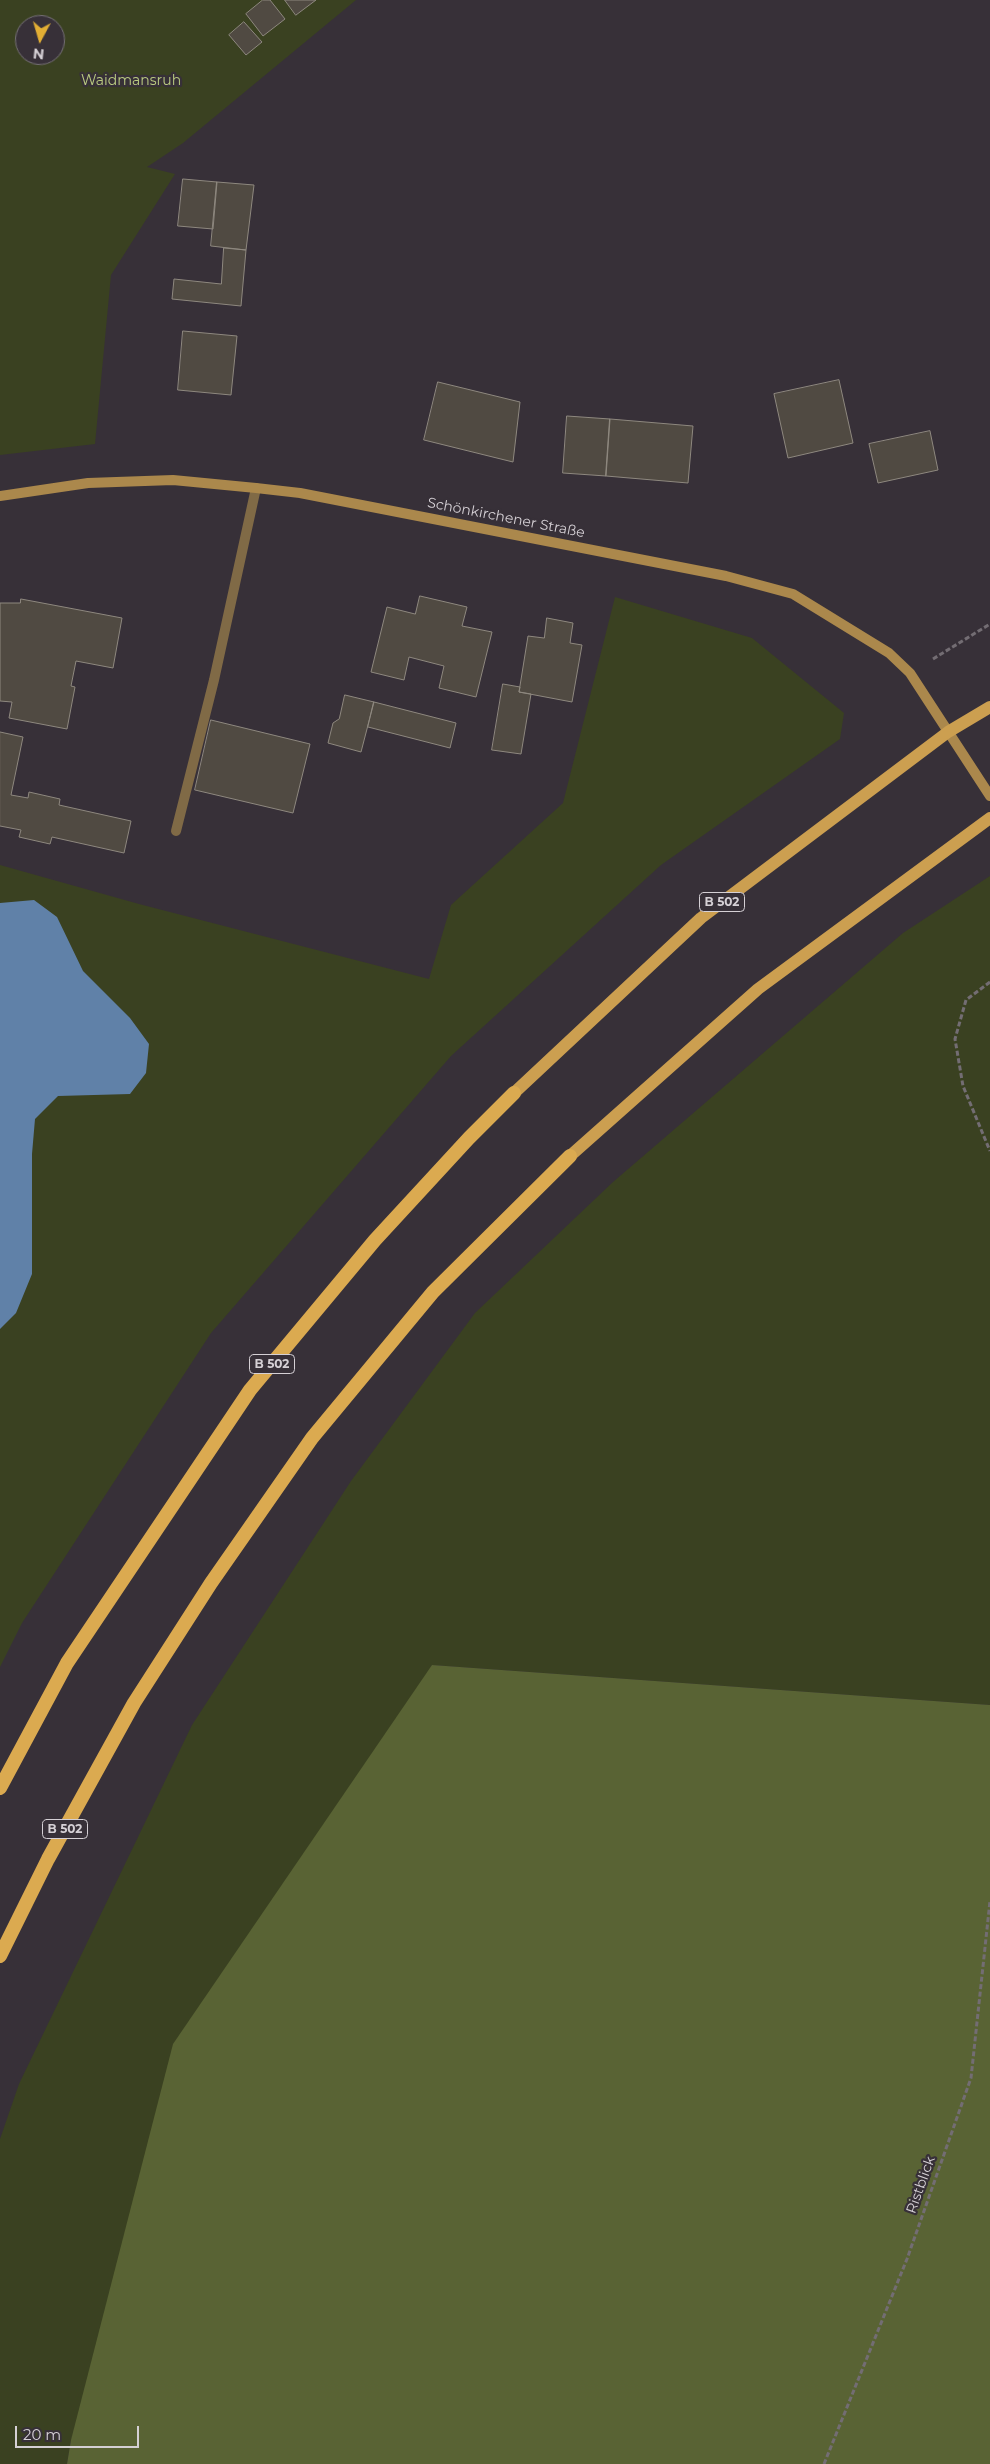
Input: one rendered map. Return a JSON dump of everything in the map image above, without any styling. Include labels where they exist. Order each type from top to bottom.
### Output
[{"type":"highway","name":"B 502","points":[[0,1788],[67,1663],[250,1390],[375,1240],[469,1138],[514,1093]]},
{"type":"highway","name":"B 502","points":[[0,1956],[48,1859],[134,1704],[211,1583],[312,1438],[434,1292],[570,1156]]},
{"type":"main road","name":"Schönkirchener Straße","points":[[0,496],[88,483],[173,480],[300,493],[708,572],[794,594],[889,652],[910,673],[990,796]]},
{"type":"main road","name":"B 502","points":[[514,1093],[701,918],[948,732],[990,707]]},
{"type":"main road","name":"B 502","points":[[570,1156],[758,989],[990,818]]},
{"type":"lane","points":[[176,831],[214,680],[256,488]]},
{"type":"path","points":[[910,673],[990,624]]},
{"type":"path","points":[[990,982],[966,1000],[955,1039],[963,1086],[990,1151]]},
{"type":"path","name":"Ristblick","points":[[824,2464],[907,2258],[971,2078],[990,1901]]},
{"type":"green space","name":"Waidmansruh","points":[[0,0],[356,0],[183,143],[147,167],[175,174],[111,275],[95,444],[0,455]]},
{"type":"green space","points":[[615,597],[752,638],[844,713],[840,739],[661,865],[451,1056],[211,1333],[22,1623],[0,1667],[0,865],[139,904],[429,979],[451,905],[563,803]]},
{"type":"green space","points":[[990,876],[990,1705],[432,1665],[71,2440],[67,2464],[0,2464],[0,2139],[19,2084],[192,1725],[351,1481],[475,1313],[613,1182],[903,933]]},
{"type":"green space","points":[[432,1665],[990,1705],[990,2464],[67,2464],[71,2440],[173,2044]]},
{"type":"water","points":[[34,900],[57,917],[83,971],[130,1018],[149,1044],[146,1073],[130,1094],[58,1096],[35,1119],[32,1154],[32,1274],[16,1313],[0,1329],[0,903]]},
{"type":"building","points":[[263,0],[270,0],[285,19],[263,36],[246,14]]},
{"type":"building","points":[[285,0],[316,0],[296,15]]},
{"type":"building","points":[[244,22],[262,42],[246,55],[229,35]]},
{"type":"building","points":[[183,179],[217,182],[213,229],[178,226]]},
{"type":"building","points":[[217,182],[254,185],[246,250],[211,246]]},
{"type":"building","points":[[224,248],[246,250],[241,306],[172,299],[174,279],[221,284]]},
{"type":"building","points":[[183,331],[237,336],[231,395],[178,390]]},
{"type":"building","points":[[839,380],[853,443],[788,458],[774,394]]},
{"type":"building","points":[[438,382],[520,402],[513,462],[424,440]]},
{"type":"building","points":[[567,416],[610,419],[606,476],[563,473]]},
{"type":"building","points":[[610,419],[693,426],[688,483],[606,476]]},
{"type":"building","points":[[930,431],[938,470],[878,483],[869,444]]},
{"type":"building","points":[[420,596],[467,607],[462,626],[492,632],[476,697],[439,688],[444,666],[409,657],[404,680],[371,672],[387,607],[415,614]]},
{"type":"building","points":[[21,599],[122,618],[113,668],[76,661],[71,686],[75,687],[67,729],[9,718],[12,702],[0,701],[0,603],[20,603]]},
{"type":"building","points":[[547,618],[573,623],[570,643],[582,645],[572,702],[519,692],[528,636],[544,638]]},
{"type":"building","points":[[503,684],[520,687],[519,692],[531,694],[521,754],[492,750]]},
{"type":"building","points":[[345,695],[374,702],[361,752],[328,743],[333,723],[339,719]]},
{"type":"building","points":[[374,702],[456,723],[450,748],[368,727]]},
{"type":"building","points":[[211,720],[310,744],[293,813],[195,790]]},
{"type":"building","points":[[0,732],[23,737],[11,795],[28,798],[29,792],[60,799],[59,805],[131,821],[124,853],[52,837],[50,844],[19,837],[21,830],[0,826]]}]
